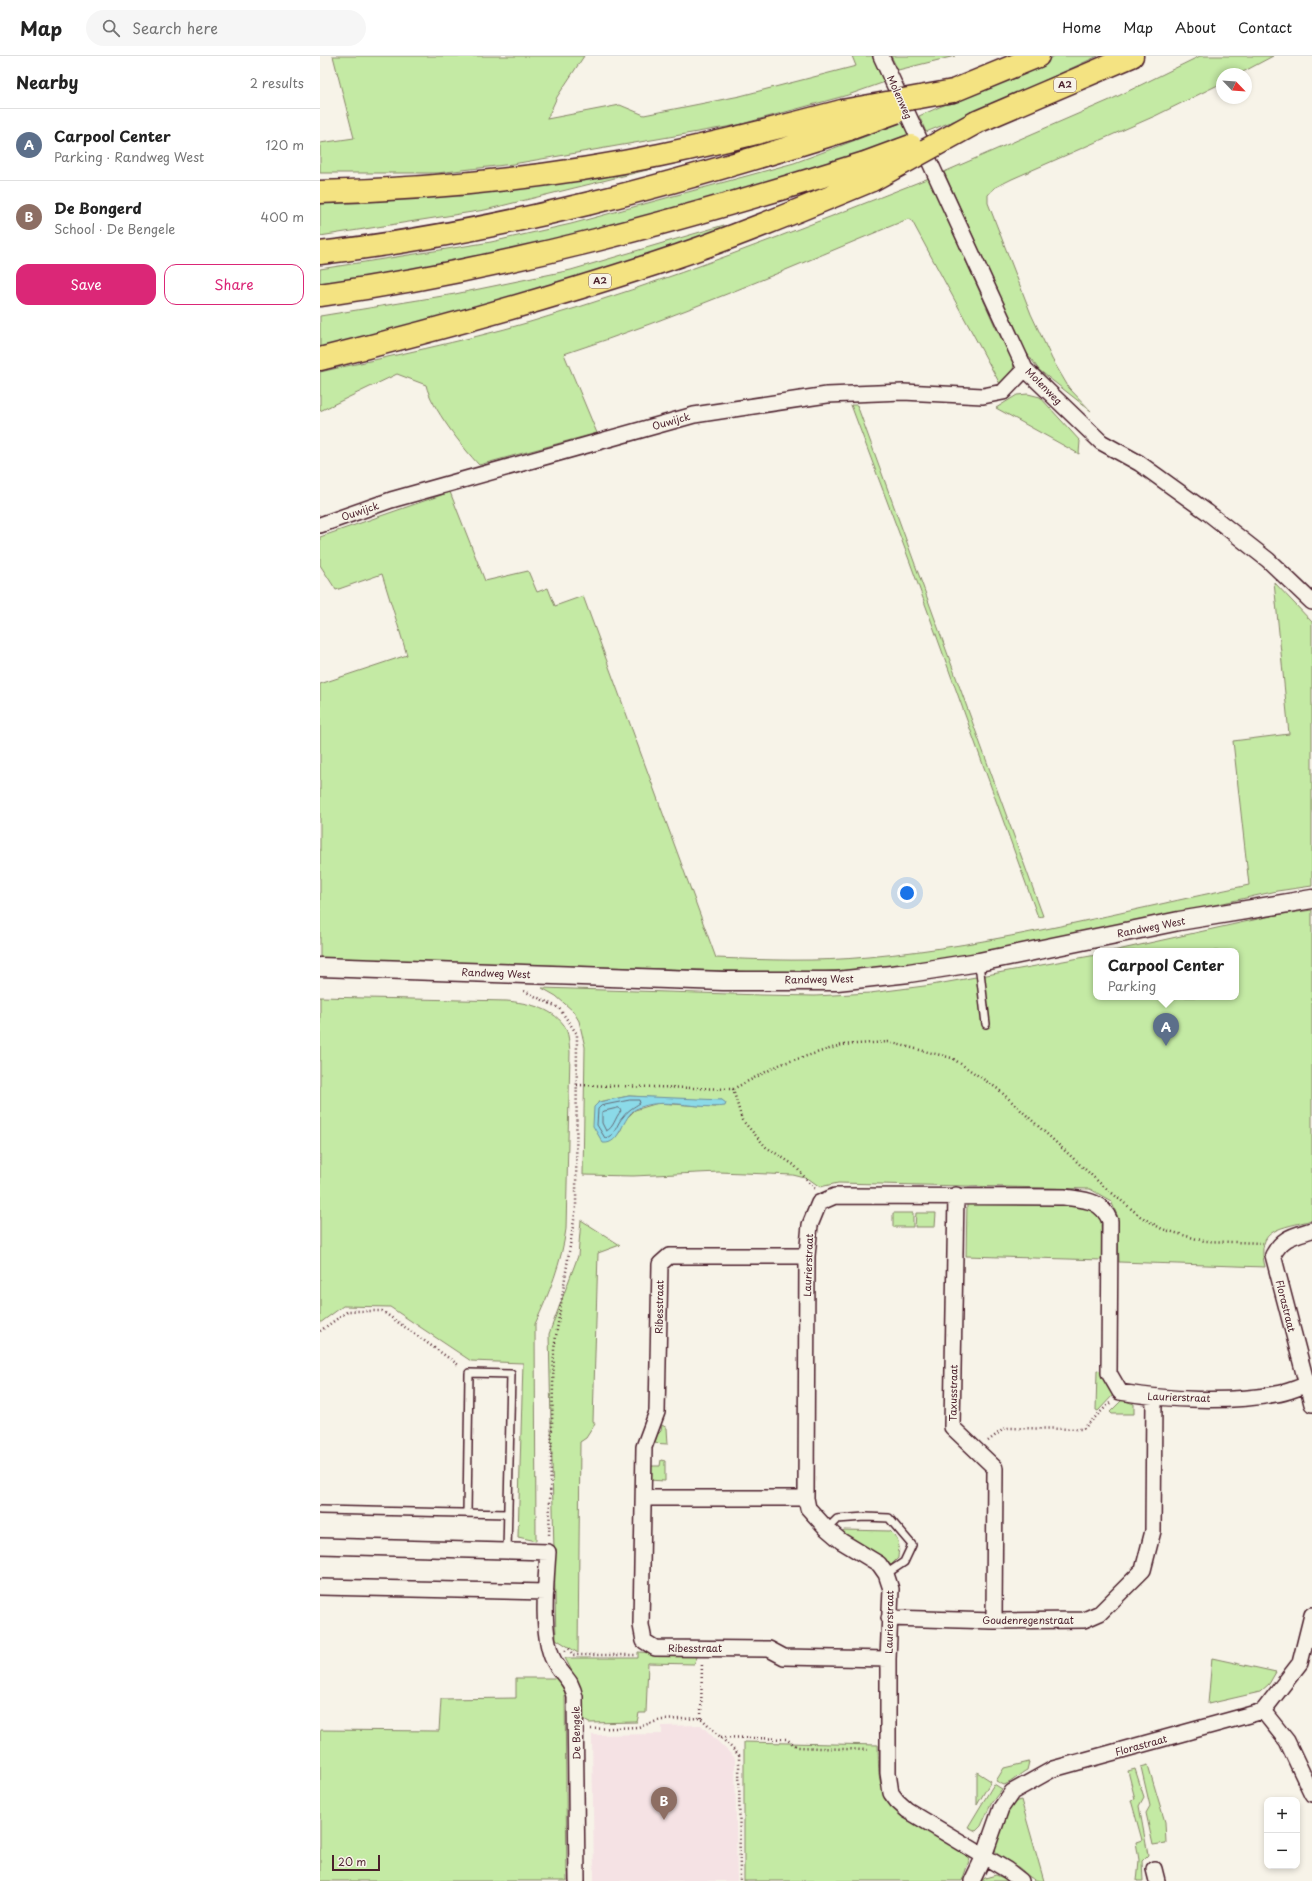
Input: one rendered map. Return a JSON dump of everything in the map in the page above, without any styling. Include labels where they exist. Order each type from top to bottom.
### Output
[{"type":"highway","points":[[320,253],[432,237],[560,211],[693,177],[846,120],[957,89],[1038,56]]},
{"type":"highway","name":"A2","points":[[320,360],[436,330],[648,266],[762,225],[868,172],[978,122],[1132,56]]},
{"type":"highway","points":[[320,192],[377,190],[473,183],[595,166],[660,155],[750,135],[846,120]]},
{"type":"highway","name":"A2","points":[[320,296],[458,272],[556,251],[868,172]]},
{"type":"street","name":"Molenweg","points":[[881,56],[1025,369],[1101,442],[1138,463],[1207,512],[1268,560],[1312,602]]},
{"type":"street","name":"Ouwijck","points":[[320,525],[391,500],[694,415],[827,395],[903,392],[983,396],[1003,392],[1025,369]]},
{"type":"street","name":"Randweg West","points":[[320,967],[723,981],[837,981],[909,973],[979,962],[1179,921],[1312,899]]},
{"type":"street","points":[[819,1203],[835,1196],[956,1195],[1064,1198],[1092,1202],[1106,1211],[1110,1221],[1109,1373],[1120,1392]]},
{"type":"street","name":"Taxusstraat","points":[[956,1195],[952,1426],[995,1468],[994,1621]]},
{"type":"street","name":"Laurierstraat","points":[[819,1203],[810,1225],[807,1256],[806,1498],[808,1508],[841,1541],[879,1564],[886,1574],[891,1590],[888,1659],[887,1756],[891,1793],[907,1810],[1007,1870],[1021,1881]]},
{"type":"street","points":[[1279,1244],[1289,1237],[1312,1230]]},
{"type":"street","name":"Florastraat","points":[[1279,1244],[1273,1255],[1312,1404]]},
{"type":"street","name":"Ribesstraat","points":[[807,1256],[669,1256],[660,1264],[658,1412],[644,1447],[641,1625],[644,1641],[655,1648],[769,1649],[784,1658],[888,1659]]},
{"type":"street","name":"Laurierstraat","points":[[1120,1392],[1154,1398],[1238,1398],[1278,1394],[1306,1385]]},
{"type":"street","name":"Goudenregenstraat","points":[[889,1618],[994,1621],[1084,1620],[1100,1613],[1143,1570],[1153,1531],[1154,1398]]},
{"type":"street","points":[[644,1498],[806,1498]]},
{"type":"street","points":[[320,1546],[548,1552]]},
{"type":"street","name":"De Bengele","points":[[548,1552],[546,1592],[547,1637],[556,1666],[570,1683],[575,1697],[577,1881]]},
{"type":"street","points":[[320,1587],[546,1592]]},
{"type":"street","points":[[1312,1615],[1310,1634],[1300,1663],[1263,1711],[1287,1741],[1312,1794]]},
{"type":"street","name":"Florastraat","points":[[972,1881],[984,1856],[1001,1808],[1012,1792],[1053,1769],[1263,1711]]},
{"type":"lane","points":[[979,962],[986,1024]]},
{"type":"lane","points":[[467,1513],[469,1373],[511,1374],[507,1551]]},
{"type":"lane","points":[[320,1510],[508,1514]]},
{"type":"lane","points":[[827,1528],[837,1519],[865,1517],[889,1518],[912,1545],[904,1562],[886,1574]]},
{"type":"path","name":"Randweg West","points":[[522,990],[559,1008],[577,1034],[576,1207],[554,1349],[548,1552]]},
{"type":"path","points":[[577,1085],[732,1089],[781,1064],[842,1045],[888,1042],[952,1058],[998,1089],[1101,1184],[1145,1219],[1162,1229],[1204,1241],[1279,1244]]},
{"type":"path","points":[[732,1089],[742,1120],[766,1147],[794,1165],[817,1192],[819,1203]]},
{"type":"path","points":[[320,1331],[348,1311],[382,1312],[469,1373]]},
{"type":"path","points":[[977,1450],[1005,1428],[1083,1429],[1120,1392]]},
{"type":"path","points":[[552,1656],[569,1649],[573,1655],[637,1655],[637,1646],[644,1641]]},
{"type":"path","points":[[701,1718],[702,1648]]},
{"type":"path","points":[[576,1730],[638,1727],[661,1720],[701,1718],[739,1755],[740,1881]]},
{"type":"path","points":[[721,1737],[786,1738],[798,1747],[867,1750]]},
{"type":"shaded area","points":[[701,1725],[735,1758],[737,1881],[594,1881],[592,1735],[662,1734],[662,1726]]},
{"type":"green space","points":[[333,56],[584,56],[557,97],[547,119],[620,105],[644,115],[740,96],[856,66],[852,56],[873,56],[885,82],[848,95],[738,125],[513,164],[437,173],[320,173],[320,143],[354,138]]},
{"type":"green space","points":[[891,56],[955,56],[898,70]]},
{"type":"green space","points":[[1055,56],[1098,56],[983,109],[926,132],[919,116]]},
{"type":"green space","points":[[1200,56],[1273,56],[1250,68],[1216,68],[1216,86],[1155,116],[1012,179],[994,188],[988,195],[988,203],[1031,314],[1052,359],[1069,388],[1091,411],[1039,370],[1024,349],[944,172],[1110,100]]},
{"type":"green space","points":[[904,122],[911,138],[734,192],[495,261],[320,289],[320,269],[491,242],[571,224],[794,163]]},
{"type":"green space","points":[[704,156],[485,210],[320,236],[320,204],[419,197]]},
{"type":"green space","points":[[929,178],[995,326],[1014,363],[1013,370],[1009,377],[1000,384],[912,221],[908,219],[694,307],[564,354],[597,433],[479,465],[441,415],[429,394],[426,385],[397,374],[320,411],[320,372],[478,336],[581,306],[681,273]]},
{"type":"green space","points":[[724,225],[725,230],[650,257],[320,352],[320,316],[455,294],[571,270]]},
{"type":"green space","points":[[1028,394],[1040,397],[1080,441],[1079,454],[996,408],[1017,395]]},
{"type":"green space","points":[[851,405],[857,405],[1043,916],[1038,917],[911,565]]},
{"type":"green space","points":[[450,492],[485,581],[528,571],[537,592],[548,588],[555,606],[583,596],[716,958],[830,960],[916,952],[1012,936],[1249,885],[1233,741],[1289,734],[1274,582],[1312,622],[1312,886],[1277,891],[1066,938],[929,962],[868,969],[815,972],[762,972],[320,958],[320,684],[407,655],[382,574],[336,590],[320,565],[320,537]]},
{"type":"green space","points":[[1312,910],[1312,1220],[1281,1228],[1267,1237],[1264,1244],[1263,1254],[1265,1267],[1119,1262],[1117,1215],[1111,1201],[1090,1189],[838,1183],[820,1187],[809,1179],[793,1175],[719,1172],[633,1176],[583,1175],[585,1047],[579,1021],[573,1011],[556,996],[542,988],[815,996],[870,993],[932,985],[1093,956],[1093,1000],[1239,1000],[1239,948],[1127,948],[1276,915]],"holes":[[[629,1096],[713,1101],[722,1100],[715,1107],[658,1103],[635,1110],[624,1121],[620,1132],[611,1141],[598,1102]]]},
{"type":"green space","points":[[320,997],[507,1001],[530,1005],[545,1010],[559,1019],[566,1028],[570,1052],[566,1229],[554,1277],[535,1324],[536,1541],[518,1537],[523,1363],[471,1361],[390,1307],[343,1306],[320,1323]]},
{"type":"green space","points":[[967,1202],[1084,1205],[1101,1216],[1102,1260],[966,1256]]},
{"type":"green space","points":[[893,1213],[913,1213],[913,1227],[893,1227]]},
{"type":"green space","points":[[916,1213],[936,1213],[935,1227],[915,1227]]},
{"type":"green space","points":[[581,1220],[620,1245],[598,1253],[593,1421],[595,1424],[586,1438],[580,1442],[578,1653],[556,1639],[549,1334],[578,1256]]},
{"type":"green space","points":[[1097,1370],[1102,1371],[1105,1381],[1114,1394],[1098,1411],[1096,1410]]},
{"type":"green space","points":[[1122,1400],[1134,1404],[1134,1414],[1112,1414],[1110,1412]]},
{"type":"green space","points":[[662,1425],[667,1428],[668,1444],[649,1443],[661,1431]]},
{"type":"green space","points":[[661,1460],[665,1461],[665,1481],[648,1480],[648,1466],[660,1466]]},
{"type":"green space","points":[[844,1530],[890,1531],[898,1541],[898,1558],[891,1565],[841,1532]]},
{"type":"green space","points":[[638,1652],[698,1655],[694,1664],[648,1663],[646,1713],[639,1713],[637,1722],[589,1723],[581,1718],[580,1693],[573,1673],[565,1658],[638,1658]]},
{"type":"green space","points":[[1212,1658],[1276,1672],[1269,1684],[1260,1692],[1208,1704]]},
{"type":"green space","points":[[516,1678],[558,1678],[565,1693],[567,1881],[320,1881],[320,1730],[439,1731],[441,1699],[516,1698]]},
{"type":"green space","points":[[744,1742],[878,1745],[880,1781],[882,1788],[891,1804],[898,1811],[971,1855],[962,1881],[744,1881]]},
{"type":"green space","points":[[1029,1762],[1027,1770],[1010,1782],[1004,1785],[996,1781],[1004,1768]]},
{"type":"green space","points":[[1148,1765],[1165,1822],[1166,1843],[1153,1845],[1146,1813],[1150,1806],[1141,1767]]},
{"type":"green space","points":[[1135,1769],[1144,1797],[1139,1806],[1148,1855],[1142,1861],[1143,1881],[1137,1881],[1139,1860],[1136,1842],[1142,1840],[1131,1800],[1135,1799],[1128,1771]]},
{"type":"green space","points":[[977,1772],[991,1781],[977,1805]]},
{"type":"green space","points":[[994,1784],[1002,1789],[992,1802],[981,1826],[976,1831],[968,1827]]},
{"type":"green space","points":[[1021,1800],[1044,1881],[1033,1879],[1018,1867],[1004,1861],[999,1857],[995,1849],[995,1842],[1000,1826],[1013,1805],[1017,1801]]},
{"type":"green space","points":[[996,1875],[1010,1881],[981,1881],[985,1878]]},
{"type":"water","points":[[629,1096],[722,1100],[726,1103],[725,1106],[714,1107],[668,1103],[646,1105],[631,1113],[614,1140],[603,1143],[593,1126],[594,1107],[599,1102]]},
{"type":"place","name":"Carpool Center","points":[[1166,1046]]},
{"type":"place","name":"De Bongerd","points":[[664,1820]]}]
